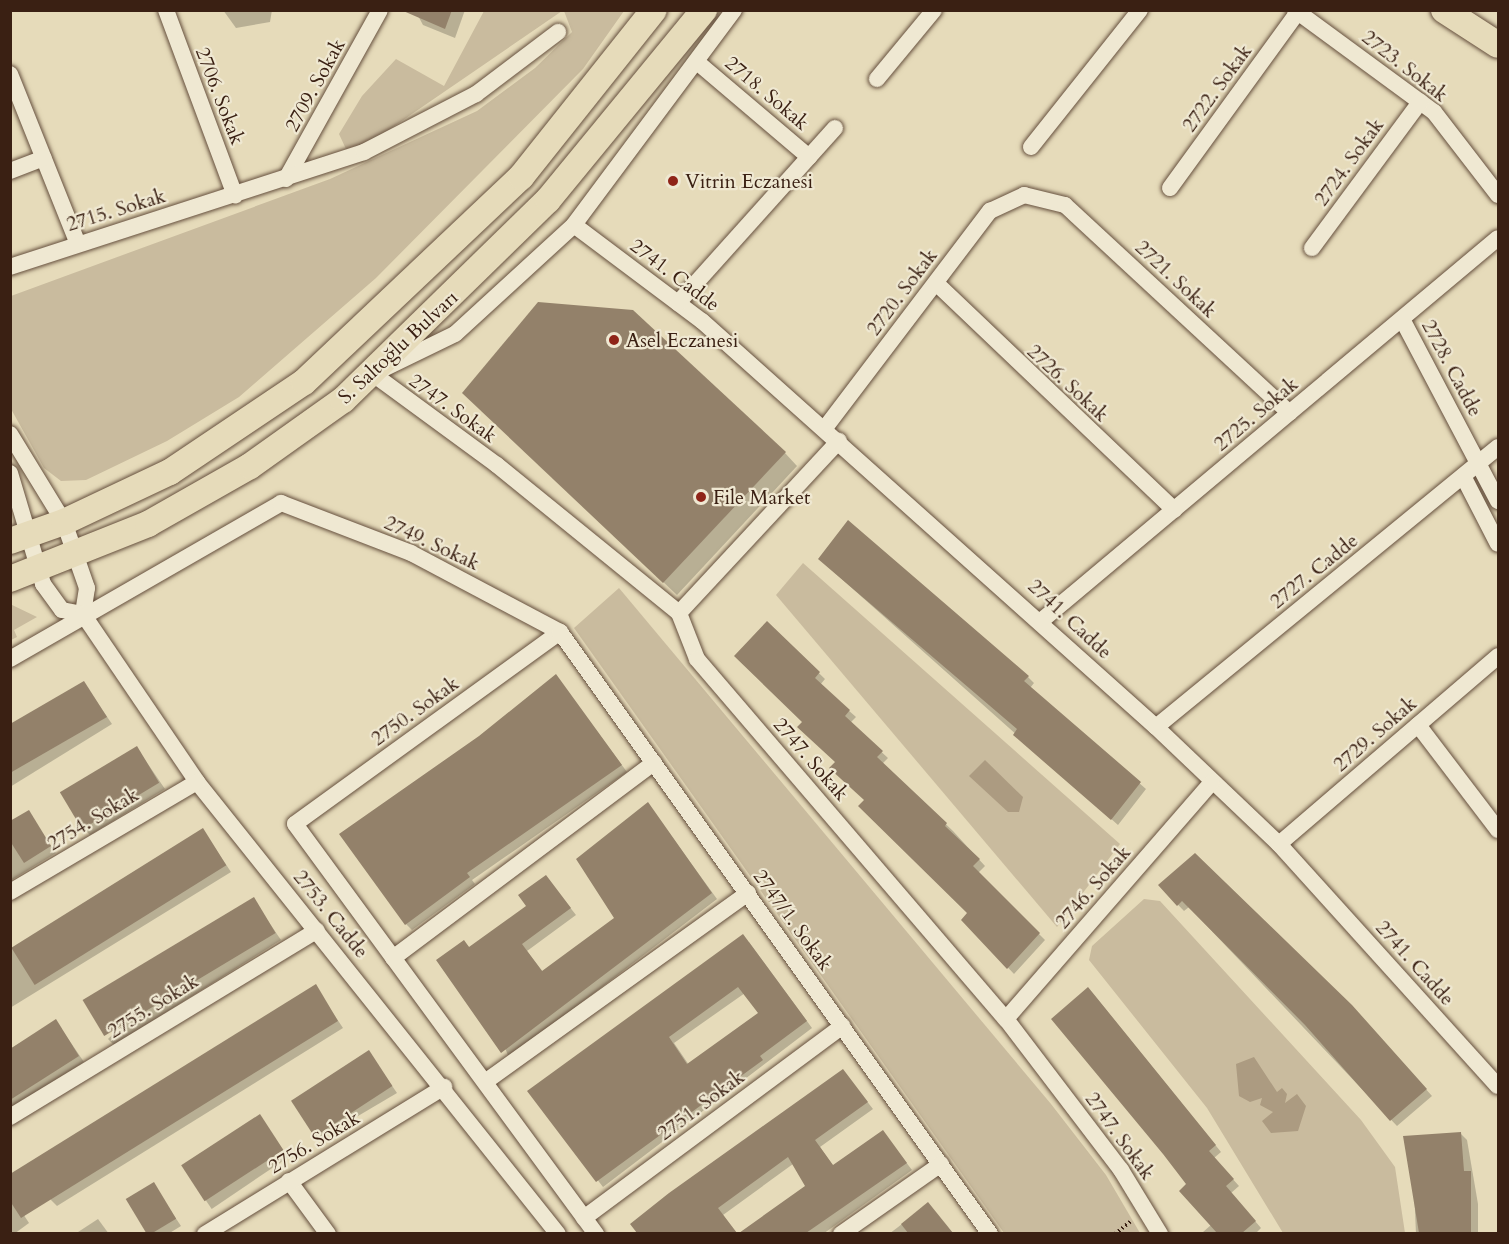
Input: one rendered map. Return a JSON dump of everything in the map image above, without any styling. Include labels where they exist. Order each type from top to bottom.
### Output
[{"type":"main road","name":"S. Saltoğlu Bulvarı","points":[[20,538],[64,522],[195,458],[339,353],[520,177],[654,10]]},
{"type":"main road","name":"S. Saltoğlu Bulvarı","points":[[10,579],[75,557],[148,524],[250,466],[373,374],[548,201],[704,10]]},
{"type":"main road","points":[[1444,10],[1498,45]]},
{"type":"street","name":"2706. Sokak","points":[[166,10],[236,196]]},
{"type":"street","name":"2709. Sokak","points":[[286,179],[380,10]]},
{"type":"street","points":[[373,374],[454,334],[574,225],[734,10]]},
{"type":"street","points":[[877,79],[934,10]]},
{"type":"street","points":[[1031,147],[1140,10]]},
{"type":"street","name":"2723. Sokak","points":[[1297,11],[1420,102],[1498,195]]},
{"type":"street","name":"2722. Sokak","points":[[1170,188],[1297,11]]},
{"type":"street","name":"2715. Sokak","points":[[10,267],[286,179],[424,126],[558,32]]},
{"type":"street","name":"2718. Sokak","points":[[697,62],[809,157]]},
{"type":"street","points":[[10,74],[78,244]]},
{"type":"street","name":"2724. Sokak","points":[[1312,248],[1420,102]]},
{"type":"street","points":[[678,303],[835,128]]},
{"type":"street","points":[[10,171],[44,158]]},
{"type":"street","name":"2720. Sokak","points":[[825,428],[990,211],[1024,195]]},
{"type":"street","name":"2721. Sokak","points":[[1024,195],[1065,205],[1290,413]]},
{"type":"street","name":"2741. Cadde","points":[[574,225],[678,303],[825,428],[1156,727],[1211,783],[1279,844],[1498,1086]]},
{"type":"street","name":"2725. Sokak","points":[[1041,621],[1498,238]]},
{"type":"street","name":"2726. Sokak","points":[[936,283],[1174,510]]},
{"type":"street","name":"2728. Cadde","points":[[1402,319],[1498,501]]},
{"type":"street","name":"2747. Sokak","points":[[373,374],[497,465],[679,613],[697,659],[1006,1019],[1121,1170],[1160,1233]]},
{"type":"street","points":[[10,434],[64,522],[89,595],[83,614],[10,659]]},
{"type":"street","points":[[679,613],[839,441]]},
{"type":"street","name":"2727. Cadde","points":[[1156,727],[1498,447]]},
{"type":"street","points":[[10,473],[20,538],[37,571],[56,604],[83,614]]},
{"type":"street","points":[[1463,476],[1498,544]]},
{"type":"street","name":"2749. Sokak","points":[[83,614],[281,502],[411,553],[560,632]]},
{"type":"street","name":"2753. Cadde","points":[[83,614],[197,782],[444,1087],[558,1233]]},
{"type":"street","name":"2747/1. Sokak","points":[[560,632],[990,1233]]},
{"type":"street","name":"2750. Sokak","points":[[393,958],[295,824],[560,632]]},
{"type":"street","name":"2729. Sokak","points":[[1279,844],[1498,656]]},
{"type":"street","points":[[1418,725],[1498,830]]},
{"type":"street","points":[[596,1233],[393,958],[654,763]]},
{"type":"street","name":"2754. Sokak","points":[[10,892],[197,782]]},
{"type":"street","name":"2746. Sokak","points":[[1006,1019],[1211,783]]},
{"type":"street","points":[[485,1082],[747,893]]},
{"type":"street","name":"2755. Sokak","points":[[10,1117],[316,930]]},
{"type":"street","name":"2751. Sokak","points":[[584,1218],[843,1026]]},
{"type":"street","name":"2756. Sokak","points":[[205,1233],[444,1087]]},
{"type":"street","points":[[841,1233],[941,1164]]},
{"type":"street","points":[[289,1181],[328,1233]]},
{"type":"shaded area","points":[[484,11],[562,11],[371,142],[346,149],[339,134],[362,96],[396,59],[444,86]]},
{"type":"shaded area","points":[[564,11],[624,11],[583,69],[376,278],[239,397],[167,441],[86,480],[61,481],[44,468],[11,409],[11,296],[330,179],[477,111],[535,68],[572,32]]},
{"type":"shaded area","points":[[803,563],[1120,844],[1057,927],[776,595]]},
{"type":"shaded area","points":[[619,588],[1051,1104],[1106,1175],[1140,1233],[1004,1233],[574,628]]},
{"type":"shaded area","points":[[10,604],[37,617],[14,630],[17,637],[11,640]]},
{"type":"shaded area","points":[[985,760],[1023,797],[1019,812],[1008,812],[969,776]]},
{"type":"shaded area","points":[[1144,899],[1160,901],[1361,1120],[1395,1167],[1405,1233],[1283,1233],[1207,1108],[1089,960],[1092,946]]},
{"type":"shaded area","points":[[1254,1057],[1277,1092],[1282,1088],[1287,1094],[1285,1103],[1297,1094],[1306,1106],[1298,1131],[1271,1133],[1262,1121],[1273,1112],[1260,1105],[1262,1098],[1250,1102],[1239,1096],[1236,1064]]},
{"type":"building","points":[[401,10],[452,10],[445,29]]},
{"type":"building","points":[[538,302],[633,310],[786,452],[663,583],[462,393]]},
{"type":"building","points":[[848,520],[1029,676],[1024,681],[1141,782],[1111,820],[1013,735],[1017,729],[818,559]]},
{"type":"building","points":[[767,621],[820,672],[815,678],[850,710],[845,716],[883,751],[877,757],[947,823],[945,826],[980,859],[973,866],[1040,933],[1007,969],[961,920],[967,913],[858,806],[864,800],[829,768],[835,762],[797,727],[802,722],[734,656]]},
{"type":"building","points":[[556,674],[622,765],[467,873],[470,877],[405,925],[339,834],[479,736]]},
{"type":"building","points":[[84,681],[107,717],[10,773],[10,724]]},
{"type":"building","points":[[137,746],[159,783],[82,829],[60,792]]},
{"type":"building","points":[[648,802],[712,893],[501,1053],[436,960],[464,940],[469,947],[526,906],[518,895],[546,875],[571,908],[522,944],[542,971],[614,918],[576,859]]},
{"type":"building","points":[[29,810],[51,846],[24,863],[10,841],[10,821]]},
{"type":"building","points":[[203,828],[226,865],[35,985],[11,948]]},
{"type":"building","points":[[1195,853],[1352,1005],[1427,1089],[1390,1121],[1305,1025],[1182,901],[1177,906],[1158,885]]},
{"type":"building","points":[[254,897],[276,933],[104,1036],[83,1000]]},
{"type":"building","points":[[743,934],[807,1021],[760,1056],[763,1060],[596,1182],[527,1091]],"holes":[[[738,987],[758,1013],[687,1064],[669,1037]]]},
{"type":"building","points":[[316,984],[338,1021],[21,1218],[10,1201],[10,1174]]},
{"type":"building","points":[[1088,987],[1216,1145],[1209,1151],[1234,1179],[1226,1186],[1256,1221],[1242,1233],[1217,1233],[1179,1191],[1186,1184],[1051,1019]]},
{"type":"building","points":[[56,1019],[79,1056],[10,1100],[10,1049]]},
{"type":"building","points":[[369,1050],[392,1086],[314,1137],[291,1101]]},
{"type":"building","points":[[843,1069],[868,1102],[815,1140],[833,1165],[883,1130],[907,1163],[806,1233],[739,1233],[805,1186],[788,1157],[718,1208],[737,1233],[637,1233],[630,1224],[669,1193]]},
{"type":"building","points":[[260,1114],[283,1150],[205,1201],[181,1165]]},
{"type":"building","points":[[1461,1132],[1464,1171],[1471,1171],[1471,1233],[1419,1233],[1403,1136]]},
{"type":"building","points":[[154,1182],[176,1219],[151,1234],[147,1234],[126,1199]]},
{"type":"building","points":[[928,1202],[953,1233],[908,1233],[901,1224]]},
{"type":"place","name":"Vitrin Eczanesi","points":[[673,181]]},
{"type":"place","name":"Asel Eczanesi","points":[[614,340]]},
{"type":"place","name":"File Market","points":[[701,497]]}]
